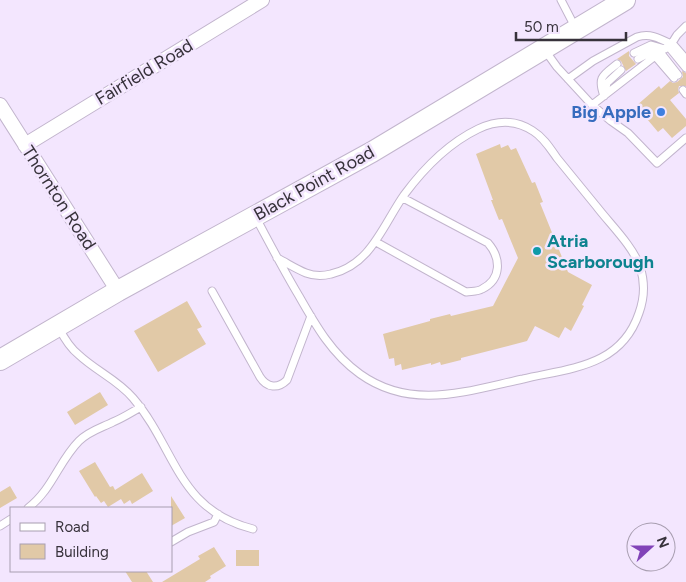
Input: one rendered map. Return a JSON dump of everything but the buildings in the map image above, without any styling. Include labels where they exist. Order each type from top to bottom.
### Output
[{"type":"main road","name":"Black Point Road","points":[[0,360],[118,291],[372,152],[625,0]]},
{"type":"street","name":"Fairfield Road","points":[[25,145],[262,0]]},
{"type":"street","name":"Thornton Road","points":[[0,105],[118,291]]},
{"type":"lane","points":[[561,0],[577,29]]},
{"type":"lane","points":[[592,105],[665,48],[686,26]]},
{"type":"lane","points":[[568,79],[593,61],[638,36],[644,35],[652,36],[686,68]]},
{"type":"lane","points":[[665,48],[676,76]]},
{"type":"lane","points":[[636,56],[665,48],[686,60]]},
{"type":"lane","points":[[544,49],[592,105],[628,133],[657,163],[686,138]]},
{"type":"lane","points":[[604,96],[600,80],[604,75],[619,67]]},
{"type":"lane","points":[[254,216],[277,258],[327,343],[340,357],[367,379],[399,392],[419,396],[453,394],[589,364],[613,352],[625,341],[638,315],[643,296],[642,275],[636,260],[541,137],[520,124],[505,122],[490,124],[473,132],[436,158],[403,198],[376,242],[356,263],[339,272],[328,275],[308,274],[277,258]]},
{"type":"lane","points":[[376,242],[466,292],[480,290],[491,284],[496,275],[498,262],[495,251],[488,242],[403,198]]},
{"type":"lane","points":[[212,291],[260,377],[271,386],[278,386],[287,380],[311,316]]},
{"type":"lane","points":[[58,326],[67,342],[79,355],[124,389],[140,407],[194,495],[218,514],[236,525],[253,529]]},
{"type":"lane","points":[[29,507],[48,488],[62,462],[81,439],[140,407]]},
{"type":"lane","points":[[172,541],[188,532],[214,522],[218,514]]},
{"type":"place","name":"Big Apple","points":[[661,112]]},
{"type":"place","name":"Atria Scarborough","points":[[537,251]]}]
